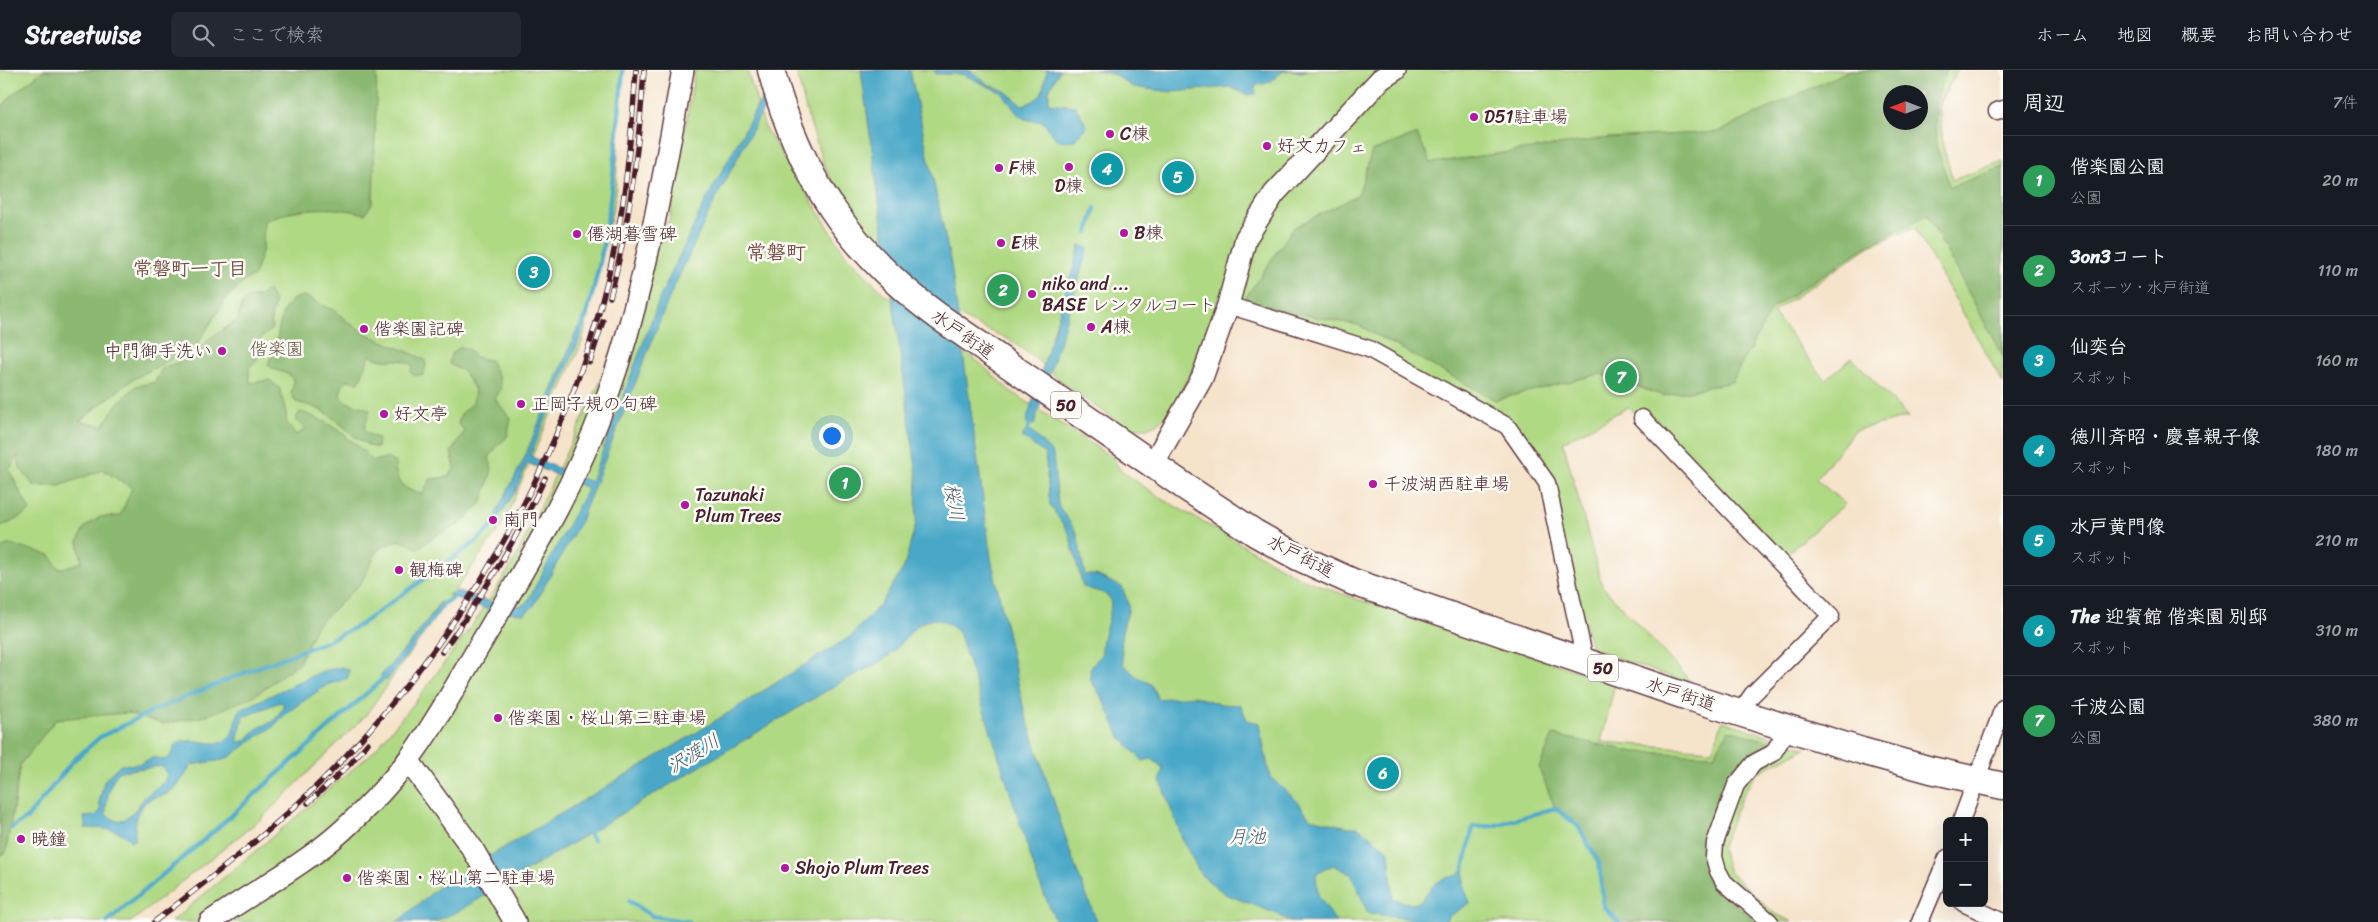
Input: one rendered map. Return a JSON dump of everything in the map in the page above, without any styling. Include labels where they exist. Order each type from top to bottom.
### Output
[{"type":"main road","points":[[760,70],[768,99],[786,121]]},
{"type":"main road","name":"水戸街道","points":[[772,70],[786,121],[816,184],[864,252],[916,300],[1255,533],[1353,582],[1585,661],[1870,754],[2003,786]]},
{"type":"street","points":[[674,120],[675,70]]},
{"type":"street","points":[[210,922],[310,858],[344,829],[408,760],[450,696],[536,550],[568,489],[604,405],[643,275],[683,70]]},
{"type":"street","points":[[1153,464],[1202,378],[1228,306],[1246,238],[1274,194],[1381,79],[1395,70]]},
{"type":"street","points":[[1228,306],[1369,349],[1507,426],[1547,482],[1585,661]]},
{"type":"street","points":[[1642,418],[1777,562],[1831,616],[1752,695],[1740,712]]},
{"type":"street","points":[[1962,817],[2003,708]]},
{"type":"street","points":[[1770,922],[1724,882],[1716,864],[1715,843],[1736,785],[1754,763],[1773,754],[1789,727]]},
{"type":"street","points":[[408,760],[472,848],[515,922]]},
{"type":"street","points":[[1920,922],[1941,893],[1946,862]]},
{"type":"street","points":[[1971,907],[2003,922]]},
{"type":"green space","name":"偕楽園","points":[[0,70],[623,70],[615,200],[582,342],[504,522],[365,716],[262,818],[131,922],[0,922]]},
{"type":"green space","points":[[44,70],[377,70],[373,202],[365,214],[339,209],[314,209],[288,213],[264,221],[263,249],[254,276],[247,279],[225,300],[197,345],[132,380],[79,421],[103,426],[116,405],[136,386],[155,382],[163,367],[194,358],[210,338],[238,320],[242,303],[249,297],[258,297],[268,290],[275,303],[271,316],[272,329],[259,340],[262,353],[249,368],[250,383],[270,380],[280,389],[286,421],[296,435],[306,429],[295,420],[300,412],[321,420],[358,446],[373,461],[386,458],[396,463],[398,480],[410,490],[422,494],[431,479],[448,477],[455,468],[451,452],[465,431],[458,424],[461,414],[473,403],[475,390],[463,371],[449,364],[451,354],[460,347],[467,348],[475,357],[490,360],[499,378],[501,389],[495,399],[511,419],[507,437],[498,445],[489,458],[492,469],[482,503],[460,524],[435,536],[418,548],[399,540],[378,549],[361,583],[316,626],[299,663],[254,696],[206,716],[163,724],[127,713],[56,719],[20,765],[6,852],[0,856],[0,548],[10,544],[50,555],[59,569],[82,562],[78,542],[84,528],[100,517],[120,516],[132,488],[103,470],[59,486],[34,486],[20,468],[18,455],[9,470],[30,511],[10,523],[0,526],[0,109],[14,93]]},
{"type":"green space","points":[[695,70],[747,70],[765,128],[846,255],[883,293],[981,364],[1010,391],[1113,458],[1120,470],[1159,497],[1298,577],[1356,599],[1451,628],[1615,684],[1601,742],[1712,750],[1723,721],[1806,748],[1756,773],[1740,800],[1721,849],[1729,872],[1774,913],[1792,922],[171,922],[372,753],[417,700],[478,617],[513,563],[597,389],[670,218]]},
{"type":"green space","points":[[796,70],[1958,70],[1939,103],[1943,147],[1953,180],[2003,161],[2003,383],[1914,227],[1870,246],[1773,312],[1825,380],[1852,358],[1908,417],[1855,430],[1816,479],[1845,504],[1777,562],[1643,419],[1628,407],[1563,442],[1602,586],[1694,685],[1591,647],[1557,528],[1547,483],[1507,426],[1369,349],[1237,304],[1220,294],[1201,355],[1168,415],[1158,423],[1147,428],[1128,428],[1070,389],[1041,363],[1010,340],[966,320],[936,300],[894,264],[837,193],[824,165],[806,110]]},
{"type":"green space","points":[[1850,70],[1946,70],[1935,103],[1936,145],[1950,187],[2003,167],[2003,357],[1927,215],[1867,246],[1772,308],[1732,382],[1664,396],[1600,374],[1495,400],[1358,325],[1242,303],[1293,228],[1358,195],[1372,151],[1417,134],[1431,163],[1608,138],[1718,132]]},
{"type":"green space","points":[[304,296],[335,310],[355,327],[377,339],[425,360],[426,366],[423,375],[413,375],[410,372],[413,366],[408,363],[397,360],[381,360],[370,355],[359,382],[347,380],[342,388],[340,394],[342,398],[370,410],[364,429],[366,433],[378,438],[377,448],[359,440],[324,412],[296,402],[291,393],[293,380],[291,376],[268,365],[286,307],[296,298]]},
{"type":"green space","points":[[1729,730],[1772,742],[1733,768],[1705,832],[1708,879],[1755,922],[1619,922],[1604,907],[1599,863],[1578,826],[1555,808],[1539,768],[1553,735],[1635,752],[1714,755]]},
{"type":"water","points":[[777,70],[784,70],[710,210],[669,298],[581,520],[533,607],[524,614],[489,610],[448,595],[458,591],[494,603],[521,606],[527,602],[588,488],[527,463],[516,490],[500,516],[496,513],[523,461],[578,327],[582,333],[530,456],[591,482],[661,295],[703,206]]},
{"type":"water","points":[[861,70],[910,70],[951,264],[991,558],[1024,710],[1075,866],[1097,922],[1056,922],[1037,877],[960,635],[945,622],[931,620],[917,626],[892,653],[871,667],[848,678],[459,911],[433,922],[397,922],[441,885],[691,736],[851,636],[880,605],[904,567],[916,523],[917,476]]},
{"type":"water","points":[[934,70],[969,70],[988,84],[1005,91],[1022,105],[1039,97],[1043,89],[1047,70],[1060,70],[1049,90],[1049,103],[1075,106],[1087,126],[1075,140],[1058,141],[1042,121],[1021,117],[1000,92],[962,74],[935,74]]},
{"type":"water","points":[[1094,70],[1291,70],[1282,72],[1270,82],[1255,86],[1256,94],[1248,95],[1230,87],[1172,92],[1133,87],[1115,75]]},
{"type":"water","points":[[1291,70],[1308,70],[1301,72]]},
{"type":"water","points":[[1080,245],[1088,248],[1034,425],[1026,422]]},
{"type":"water","name":"月池","points":[[1028,428],[1053,454],[1058,505],[1077,533],[1085,575],[1096,575],[1122,587],[1128,608],[1122,636],[1123,664],[1136,676],[1151,684],[1158,699],[1194,696],[1219,704],[1241,705],[1247,720],[1259,723],[1270,777],[1296,800],[1310,818],[1348,827],[1358,827],[1389,851],[1393,898],[1412,904],[1418,902],[1422,900],[1434,885],[1445,878],[1454,877],[1464,868],[1464,887],[1470,903],[1448,917],[1446,922],[1421,921],[1368,913],[1351,874],[1333,865],[1316,874],[1318,895],[1336,922],[1290,922],[1277,914],[1225,894],[1201,875],[1184,843],[1160,780],[1163,768],[1152,759],[1143,761],[1120,737],[1103,699],[1091,681],[1090,669],[1102,653],[1103,639],[1110,612],[1110,598],[1103,593],[1083,587],[1069,533],[1050,505],[1045,454],[1022,437]]},
{"type":"water","points":[[441,601],[404,659],[386,681],[380,676],[413,640]]},
{"type":"water","points":[[342,667],[349,670],[348,678],[327,685],[289,711],[272,728],[231,756],[223,760],[191,765],[172,790],[165,795],[153,798],[143,805],[136,821],[135,839],[131,842],[117,831],[85,828],[84,817],[95,816],[101,810],[99,803],[104,781],[116,768],[121,765],[139,764],[155,757],[164,760],[170,757],[175,745],[181,742],[223,742],[232,733],[240,710],[322,671]],"holes":[[[280,702],[283,703],[283,708],[274,721],[256,729],[245,741],[237,742],[243,717]],[[162,766],[167,774],[164,782],[146,796],[125,819],[117,821],[106,815],[109,792],[113,780],[120,771]]]},
{"type":"waterway","points":[[579,335],[590,303],[605,238],[614,171],[623,70]]},
{"type":"waterway","points":[[1088,232],[1095,208]]},
{"type":"waterway","points":[[1028,428],[1030,424]]},
{"type":"waterway","points":[[11,828],[27,818],[73,761],[100,737],[157,709],[325,642],[360,625],[478,540],[491,527],[500,511]]},
{"type":"waterway","points":[[407,652],[443,604],[457,595]]},
{"type":"waterway","points":[[107,922],[213,832],[387,675]]},
{"type":"waterway","points":[[1464,868],[1473,827],[1493,826],[1555,808],[1578,826],[1599,863],[1604,907],[1619,922]]},
{"type":"waterway","points":[[586,828],[593,840]]},
{"type":"waterway","points":[[629,901],[652,916],[690,922]]},
{"type":"railway","points":[[154,922],[276,824],[343,759],[395,699],[443,637],[487,570],[525,502],[558,430],[586,356],[607,280],[623,202],[636,70]]},
{"type":"railway","points":[[610,297],[623,241],[633,184],[644,70]]},
{"type":"railway","points":[[590,362],[603,321]]},
{"type":"railway","points":[[442,652],[498,568],[545,478]]},
{"type":"railway","points":[[308,803],[350,764],[368,743]]},
{"type":"place","name":"D51駐車場","points":[[1474,117]]},
{"type":"place","name":"C棟","points":[[1110,134]]},
{"type":"place","name":"好文カフェ","points":[[1267,146]]},
{"type":"place","name":"D棟","points":[[1069,167]]},
{"type":"place","name":"F棟","points":[[999,168]]},
{"type":"place","name":"徳川斉昭・慶喜親子像","points":[[1107,169]]},
{"type":"place","name":"水戸黄門像","points":[[1178,177]]},
{"type":"place","name":"B棟","points":[[1124,233]]},
{"type":"place","name":"僊湖暮雪碑","points":[[577,234]]},
{"type":"place","name":"E棟","points":[[1001,243]]},
{"type":"place","name":"仙奕台","points":[[534,272]]},
{"type":"place","name":"3on3コート","points":[[1003,290]]},
{"type":"place","name":"niko and ... BASE レンタルコート","points":[[1032,294]]},
{"type":"place","name":"A棟","points":[[1091,327]]},
{"type":"place","name":"偕楽園記碑","points":[[364,329]]},
{"type":"place","name":"中門御手洗い","points":[[222,351]]},
{"type":"place","name":"千波公園","points":[[1621,377]]},
{"type":"place","name":"正岡子規の句碑","points":[[521,404]]},
{"type":"place","name":"好文亭","points":[[384,414]]},
{"type":"place","name":"偕楽園公園","points":[[845,483]]},
{"type":"place","name":"千波湖西駐車場","points":[[1373,484]]},
{"type":"place","name":"Tazunaki Plum Trees","points":[[685,505]]},
{"type":"place","name":"南門","points":[[493,520]]},
{"type":"place","name":"観梅碑","points":[[399,570]]},
{"type":"place","name":"偕楽園・桜山第三駐車場","points":[[498,718]]},
{"type":"place","name":"The 迎賓館 偕楽園 別邸","points":[[1383,773]]},
{"type":"place","name":"暁鐘","points":[[21,839]]},
{"type":"place","name":"Shojo Plum Trees","points":[[785,868]]},
{"type":"place","name":"偕楽園・桜山第二駐車場","points":[[347,878]]},
{"type":"district","name":"常磐町","points":[[776,252]]},
{"type":"district","name":"常磐町一丁目","points":[[190,268]]},
{"type":"water label","name":"桜川","points":[[955,502]]},
{"type":"water label","name":"沢渡川","points":[[693,753]]}]
